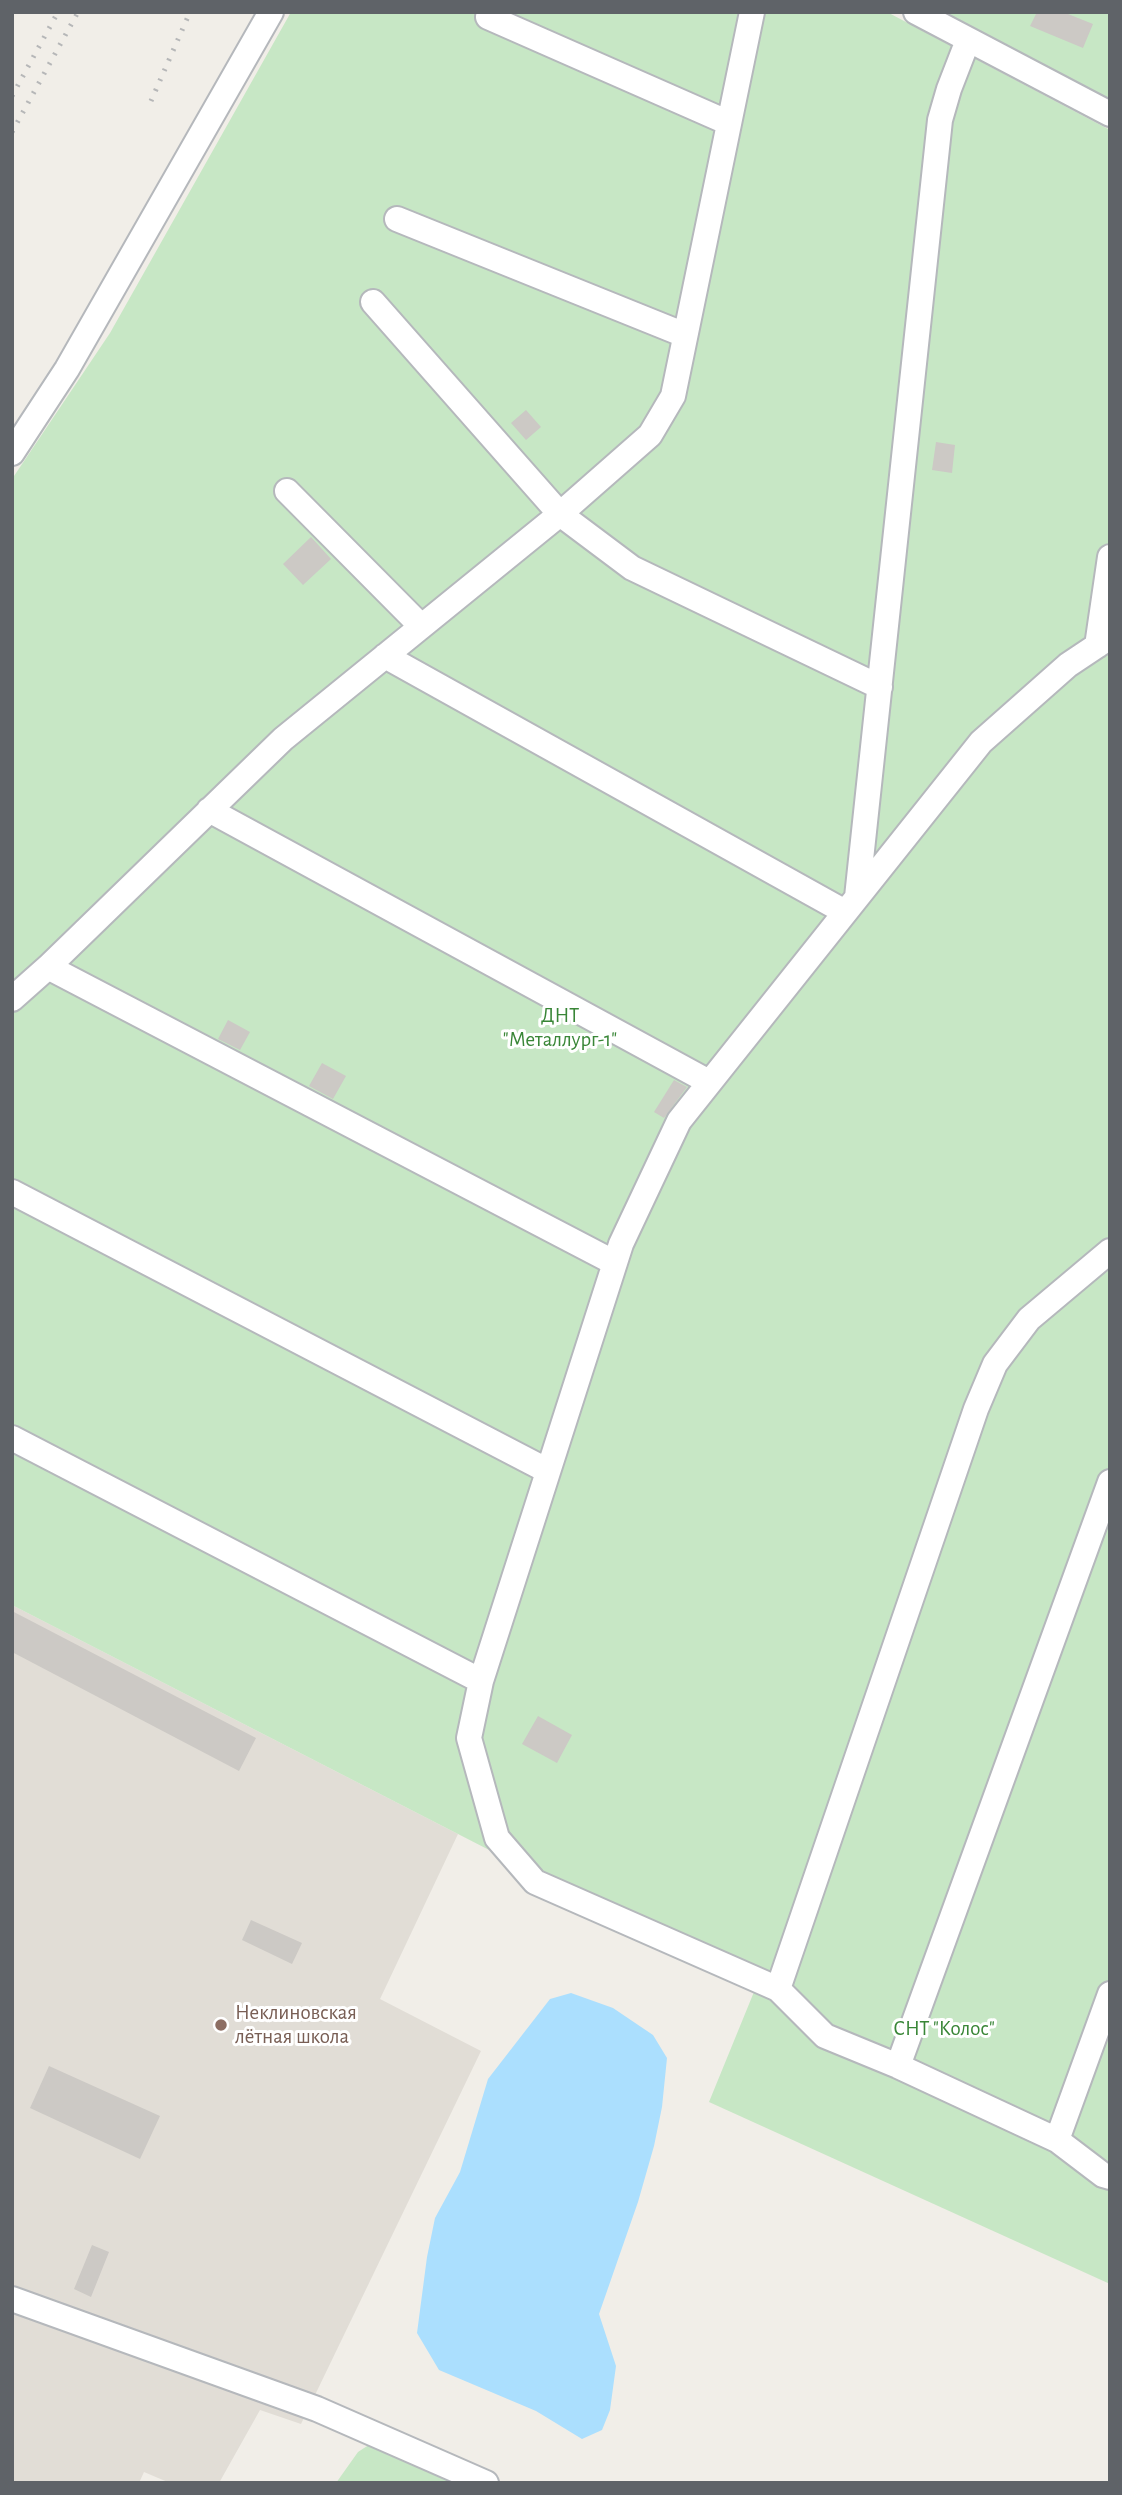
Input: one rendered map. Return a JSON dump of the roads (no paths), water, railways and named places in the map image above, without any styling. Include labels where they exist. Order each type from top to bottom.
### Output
[{"type":"street","points":[[12,453],[67,369],[271,12]]},
{"type":"street","points":[[12,999],[283,739],[560,514],[650,435],[673,396],[752,12]]},
{"type":"street","points":[[916,12],[1110,114]]},
{"type":"street","points":[[488,17],[729,124]]},
{"type":"street","points":[[851,904],[880,687],[940,120],[968,40]]},
{"type":"street","points":[[397,219],[685,335]]},
{"type":"street","points":[[373,302],[560,514],[632,568],[880,687]]},
{"type":"street","points":[[287,491],[421,626]]},
{"type":"street","points":[[1110,557],[1103,642],[1068,665],[981,742],[679,1121],[621,1244],[481,1681],[470,1738],[497,1838],[535,1882],[778,1989],[825,2036],[898,2066],[1057,2140],[1103,2175],[1110,2177]]},
{"type":"street","points":[[385,656],[851,904]]},
{"type":"street","points":[[209,810],[709,1082]]},
{"type":"street","points":[[48,967],[615,1263]]},
{"type":"street","points":[[12,1192],[548,1471]]},
{"type":"street","points":[[778,1989],[976,1409],[995,1364],[1029,1319],[1110,1251]]},
{"type":"street","points":[[12,1438],[481,1681]]},
{"type":"street","points":[[898,2066],[1110,1482]]},
{"type":"street","points":[[1057,2140],[1110,1994]]},
{"type":"street","points":[[12,2299],[317,2409],[486,2483]]},
{"type":"water","points":[[571,1993],[613,2008],[653,2035],[667,2058],[662,2107],[654,2146],[638,2202],[599,2314],[616,2366],[610,2410],[602,2430],[582,2439],[536,2411],[439,2370],[417,2333],[435,2218],[460,2172],[488,2079],[550,1999]]},
{"type":"railway","points":[[12,96],[58,12]]},
{"type":"railway","points":[[12,132],[78,12]]},
{"type":"railway","points":[[151,101],[190,12]]},
{"type":"place","name":"Неклиновская лётная школа","points":[[221,2025]]},
{"type":"park label","name":"ДНТ \"Металлург-1\"","points":[[560,1028]]},
{"type":"park label","name":"СНТ \"Колос\"","points":[[944,2029]]}]
